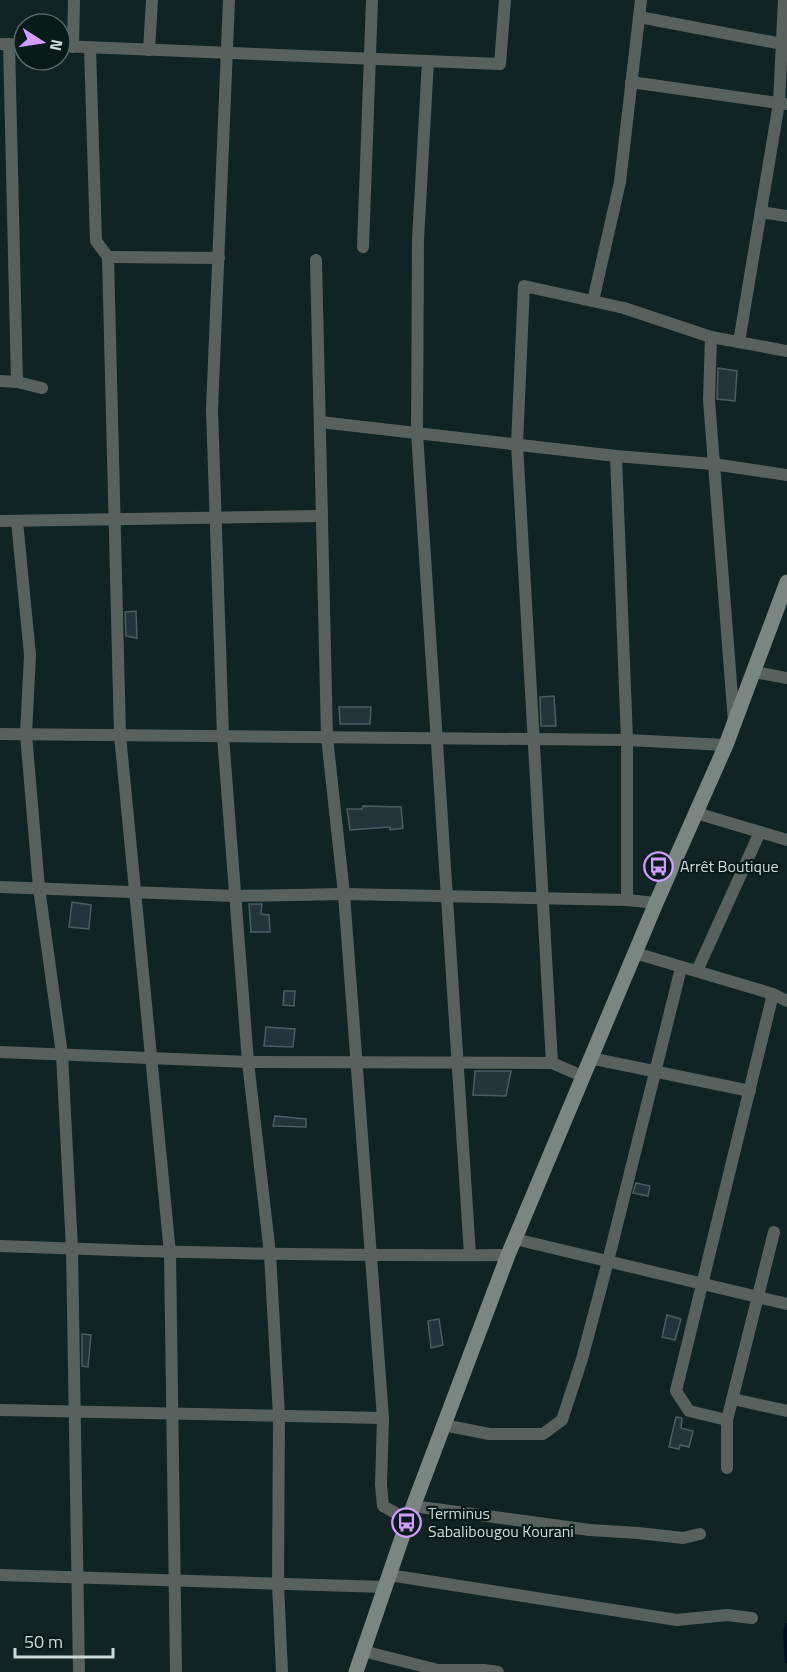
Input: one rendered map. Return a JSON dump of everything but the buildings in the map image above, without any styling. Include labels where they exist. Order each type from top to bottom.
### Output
[{"type":"main road","points":[[356,1672],[411,1513],[508,1255],[582,1076],[726,745],[787,582]]},
{"type":"street","points":[[149,50],[152,0]]},
{"type":"street","points":[[229,0],[212,410],[223,736],[249,1062],[270,1254],[279,1416],[278,1584],[282,1672]]},
{"type":"street","points":[[363,246],[372,0]]},
{"type":"street","points":[[72,47],[500,64],[506,0]]},
{"type":"street","points":[[593,301],[620,182],[641,0]]},
{"type":"street","points":[[739,342],[761,212],[783,104],[784,0]]},
{"type":"street","points":[[639,17],[782,44]]},
{"type":"street","points":[[4,44],[17,382]]},
{"type":"street","points":[[90,48],[96,241],[108,257],[120,735],[170,1252],[176,1672]]},
{"type":"street","points":[[428,61],[418,240],[417,433],[470,1255]]},
{"type":"street","points":[[631,82],[783,104]]},
{"type":"street","points":[[761,212],[787,216]]},
{"type":"street","points":[[108,257],[219,258]]},
{"type":"street","points":[[316,260],[327,737],[344,894],[383,1418],[381,1485],[383,1506],[411,1513],[590,1530],[683,1538],[700,1534]]},
{"type":"street","points":[[552,1063],[517,444],[524,286],[632,311],[711,337],[787,351]]},
{"type":"street","points":[[711,337],[709,400],[734,723]]},
{"type":"street","points":[[0,381],[17,382],[42,388]]},
{"type":"street","points":[[320,422],[616,456],[713,464],[787,475]]},
{"type":"street","points":[[616,456],[627,740],[627,900]]},
{"type":"street","points":[[0,521],[322,516]]},
{"type":"street","points":[[16,521],[30,655],[26,734],[39,888],[62,1054],[72,1249],[79,1672]]},
{"type":"street","points":[[754,672],[787,678]]},
{"type":"street","points":[[0,734],[627,740],[726,745]]},
{"type":"street","points":[[696,813],[787,840]]},
{"type":"street","points":[[697,972],[760,832]]},
{"type":"street","points":[[0,887],[235,896],[344,894],[627,900],[656,903]]},
{"type":"street","points":[[635,953],[773,994],[787,1001]]},
{"type":"street","points":[[444,1425],[489,1434],[543,1434],[562,1420],[582,1359],[608,1261],[681,968]]},
{"type":"street","points":[[728,1420],[689,1411],[676,1391],[773,994]]},
{"type":"street","points":[[0,1052],[249,1062],[552,1063],[582,1076]]},
{"type":"street","points":[[590,1058],[750,1091]]},
{"type":"street","points":[[727,1468],[728,1420],[774,1232]]},
{"type":"street","points":[[515,1239],[787,1304]]},
{"type":"street","points":[[0,1246],[371,1256],[508,1255]]},
{"type":"street","points":[[733,1399],[787,1411]]},
{"type":"street","points":[[0,1410],[383,1418]]},
{"type":"street","points":[[0,1575],[278,1584],[387,1581],[677,1620],[727,1615],[752,1618]]},
{"type":"street","points":[[363,1651],[438,1670],[498,1672]]},
{"type":"waterway","points":[[787,1625],[785,1633],[787,1661]]},
{"type":"place","name":"Arrêt Boutique","points":[[659,866]]},
{"type":"place","name":"Terminus Sabalibougou Kourani","points":[[407,1522]]}]
